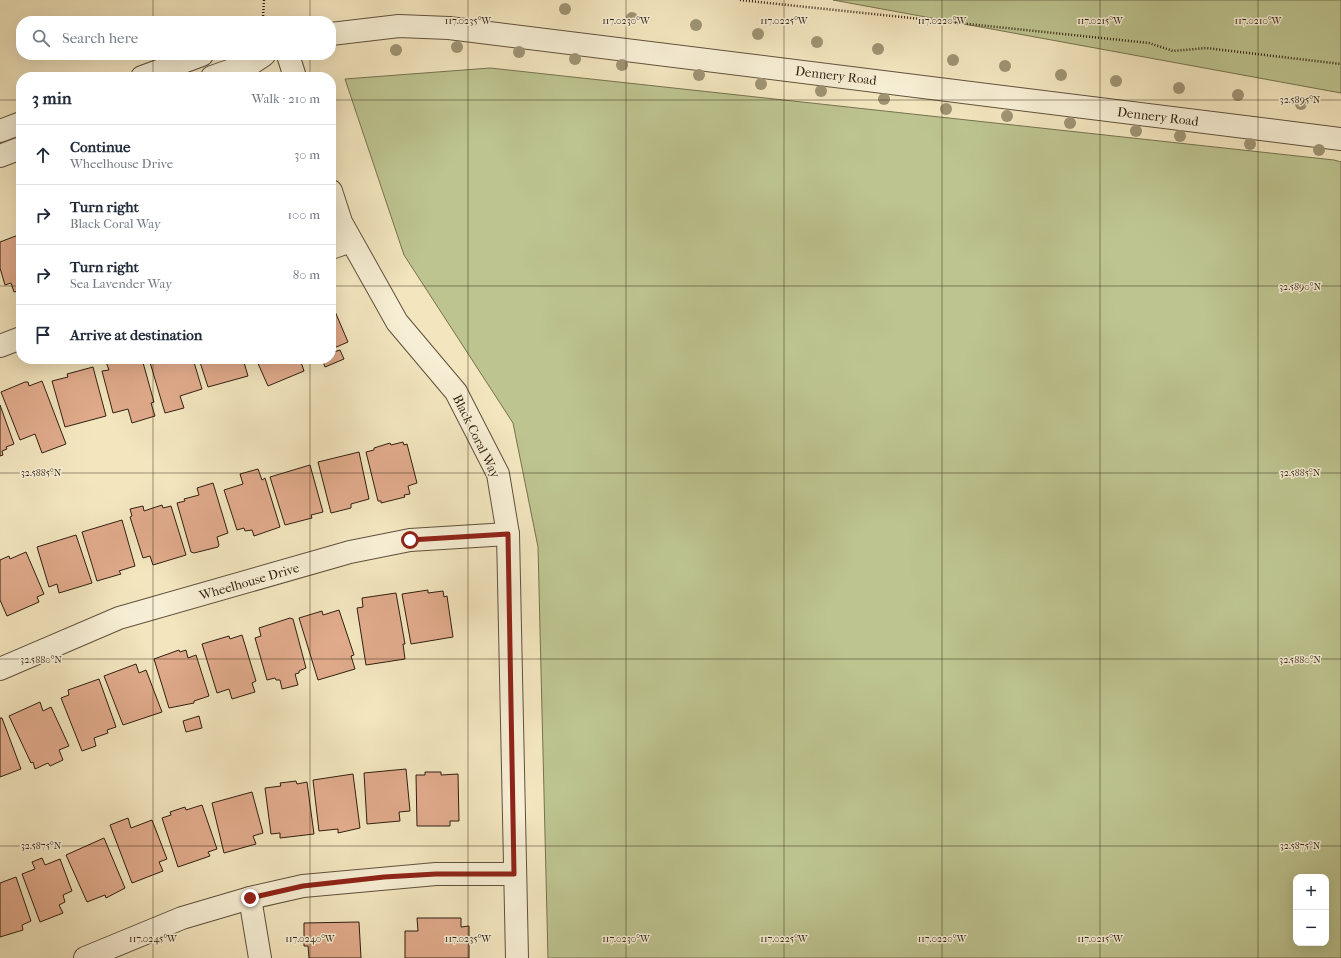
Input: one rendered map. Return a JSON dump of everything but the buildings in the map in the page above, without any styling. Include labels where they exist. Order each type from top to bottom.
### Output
[{"type":"street","name":"Dennery Road","points":[[336,33],[400,26],[449,28],[1341,139]]},
{"type":"street","points":[[156,72],[188,60]]},
{"type":"street","points":[[226,72],[256,60]]},
{"type":"street","points":[[290,60],[293,72]]},
{"type":"street","points":[[0,131],[16,125]]},
{"type":"street","points":[[0,156],[16,150]]},
{"type":"street","name":"Black Coral Way","points":[[336,206],[341,222],[341,244],[397,322],[456,392],[498,474],[508,534],[514,874],[517,958]]},
{"type":"street","points":[[0,346],[16,340]]},
{"type":"street","name":"Wheelhouse Drive","points":[[0,669],[101,624],[350,552],[410,540],[508,534]]},
{"type":"street","points":[[85,958],[182,918],[250,898],[303,886],[384,877],[436,874],[514,874]]},
{"type":"street","points":[[250,898],[260,958]]},
{"type":"path","points":[[263,16],[264,0]]},
{"type":"path","points":[[740,0],[1149,43],[1173,51],[1206,48],[1341,64]]},
{"type":"green space","points":[[833,0],[1341,0],[1341,93]]},
{"type":"green space","points":[[490,68],[1334,160],[1341,162],[1341,958],[548,958],[538,547],[513,423],[404,255],[345,79]]},
{"type":"route","points":[[250,898],[303,886],[384,877],[436,874],[514,874],[508,534],[410,540]]}]
